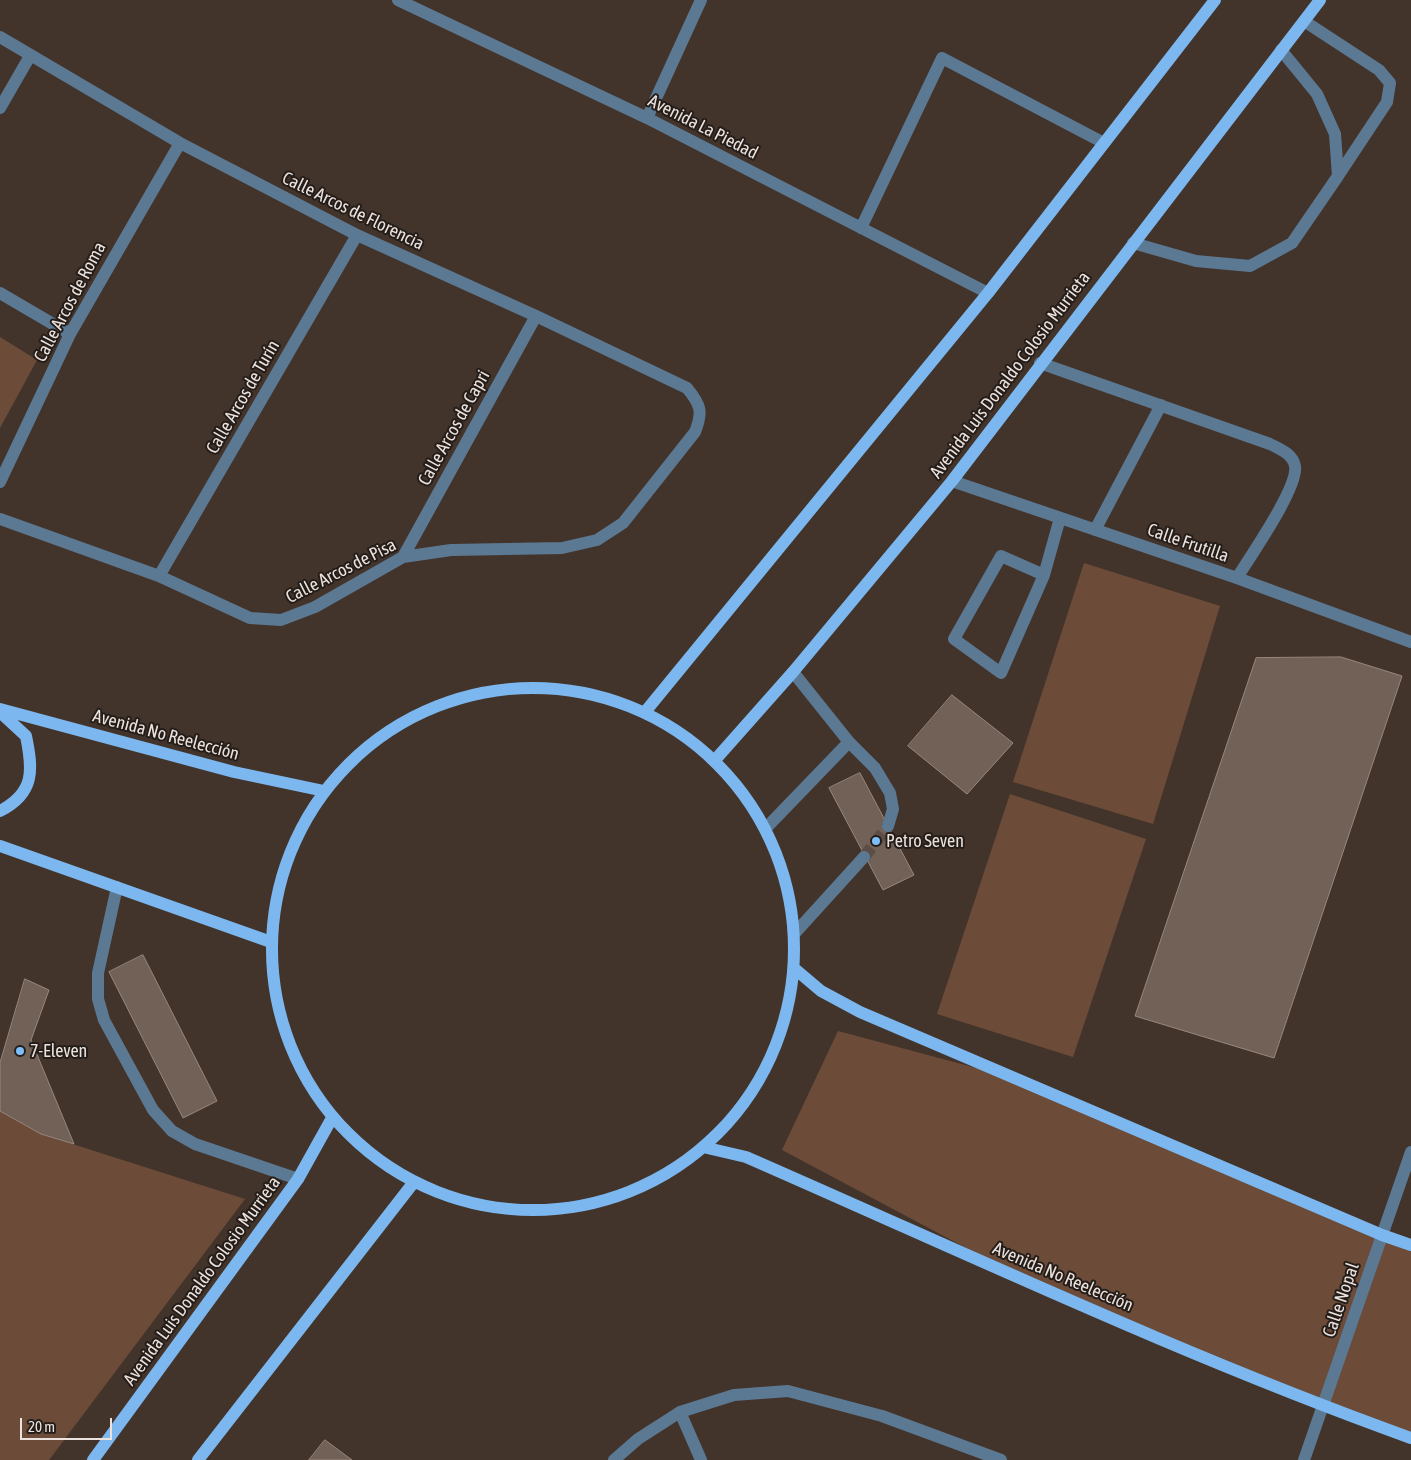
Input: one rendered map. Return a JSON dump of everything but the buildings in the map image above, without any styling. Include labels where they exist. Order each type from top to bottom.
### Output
[{"type":"main road","points":[[645,712],[988,293],[1214,0]]},
{"type":"main road","name":"Avenida Luis Donaldo Colosio Murrieta","points":[[715,760],[794,672],[952,482],[1040,363],[1320,0]]},
{"type":"main road","points":[[506,689],[577,691],[645,712],[715,760],[744,792],[766,828],[786,879],[795,933],[795,969],[785,1020],[766,1068],[738,1110],[703,1147],[652,1181],[594,1203],[533,1210],[473,1203],[414,1182],[384,1164],[357,1143],[332,1118],[297,1065],[276,1005],[271,942],[278,888],[296,838],[324,791],[375,740],[437,706],[506,689]]},
{"type":"main road","points":[[0,710],[26,736],[32,775],[24,790],[0,811]]},
{"type":"main road","name":"Avenida No Reelección","points":[[0,710],[234,772],[324,791]]},
{"type":"main road","points":[[0,846],[271,942]]},
{"type":"main road","points":[[795,969],[821,991],[860,1012],[1382,1235],[1411,1245]]},
{"type":"main road","name":"Avenida Luis Donaldo Colosio Murrieta","points":[[92,1460],[298,1179],[332,1118]]},
{"type":"main road","name":"Avenida No Reelección","points":[[703,1147],[746,1156],[1034,1284],[1323,1406],[1411,1438]]},
{"type":"main road","points":[[198,1460],[414,1182]]},
{"type":"street","name":"Avenida La Piedad","points":[[398,0],[647,118],[988,293]]},
{"type":"street","points":[[647,118],[701,0]]},
{"type":"street","points":[[1133,242],[1196,262],[1250,266],[1292,243],[1387,102],[1390,83],[1379,70],[1304,21]]},
{"type":"street","name":"Calle Arcos de Florencia","points":[[0,37],[180,143],[357,235],[536,316],[687,388],[698,401]]},
{"type":"street","points":[[1281,50],[1317,94],[1335,134],[1338,176]]},
{"type":"street","points":[[0,108],[30,56]]},
{"type":"street","points":[[861,228],[942,58],[1104,143]]},
{"type":"street","name":"Calle Arcos de Roma","points":[[0,482],[70,334],[180,143]]},
{"type":"street","name":"Calle Arcos de Turín","points":[[160,576],[357,235]]},
{"type":"street","points":[[0,293],[70,334]]},
{"type":"street","name":"Calle Arcos de Capri","points":[[403,557],[536,316]]},
{"type":"street","points":[[1040,363],[1270,444],[1288,453],[1295,466],[1291,488],[1237,578]]},
{"type":"street","name":"Calle Arcos de Pisa","points":[[0,520],[160,576],[250,618],[282,620],[315,607],[403,557],[451,550],[562,548],[597,540],[623,523],[695,432],[701,417],[698,401]]},
{"type":"street","points":[[1095,530],[1161,405]]},
{"type":"street","name":"Calle Frutilla","points":[[952,482],[1237,578],[1411,642]]},
{"type":"street","points":[[1044,575],[1001,556],[954,639],[1001,673],[1044,575],[1060,518]]},
{"type":"street","points":[[794,672],[849,742],[875,768],[890,793],[893,809],[888,826]]},
{"type":"street","points":[[766,828],[849,742]]},
{"type":"street","points":[[795,933],[864,856]]},
{"type":"street","points":[[117,887],[98,973],[98,999],[104,1020],[153,1110],[172,1131],[195,1144],[298,1179]]},
{"type":"street","name":"Calle Nopal","points":[[1304,1460],[1411,1152]]},
{"type":"street","points":[[614,1460],[638,1439],[680,1412],[734,1395],[788,1392],[882,1416],[1001,1460]]},
{"type":"street","points":[[680,1412],[701,1460]]},
{"type":"shaded area","points":[[0,337],[37,360],[0,428]]},
{"type":"shaded area","points":[[1084,563],[1220,606],[1153,824],[1013,782]]},
{"type":"shaded area","points":[[1010,794],[1146,839],[1073,1057],[937,1014]]},
{"type":"shaded area","points":[[838,1031],[1010,1077],[1411,1245],[1411,1438],[1034,1284],[782,1150]]},
{"type":"shaded area","points":[[0,1111],[41,1134],[245,1199],[49,1460],[0,1460]]},
{"type":"tunnel","points":[[864,857],[888,826]]},
{"type":"place","name":"Petro Seven","points":[[876,841]]},
{"type":"place","name":"7-Eleven","points":[[20,1051]]}]
